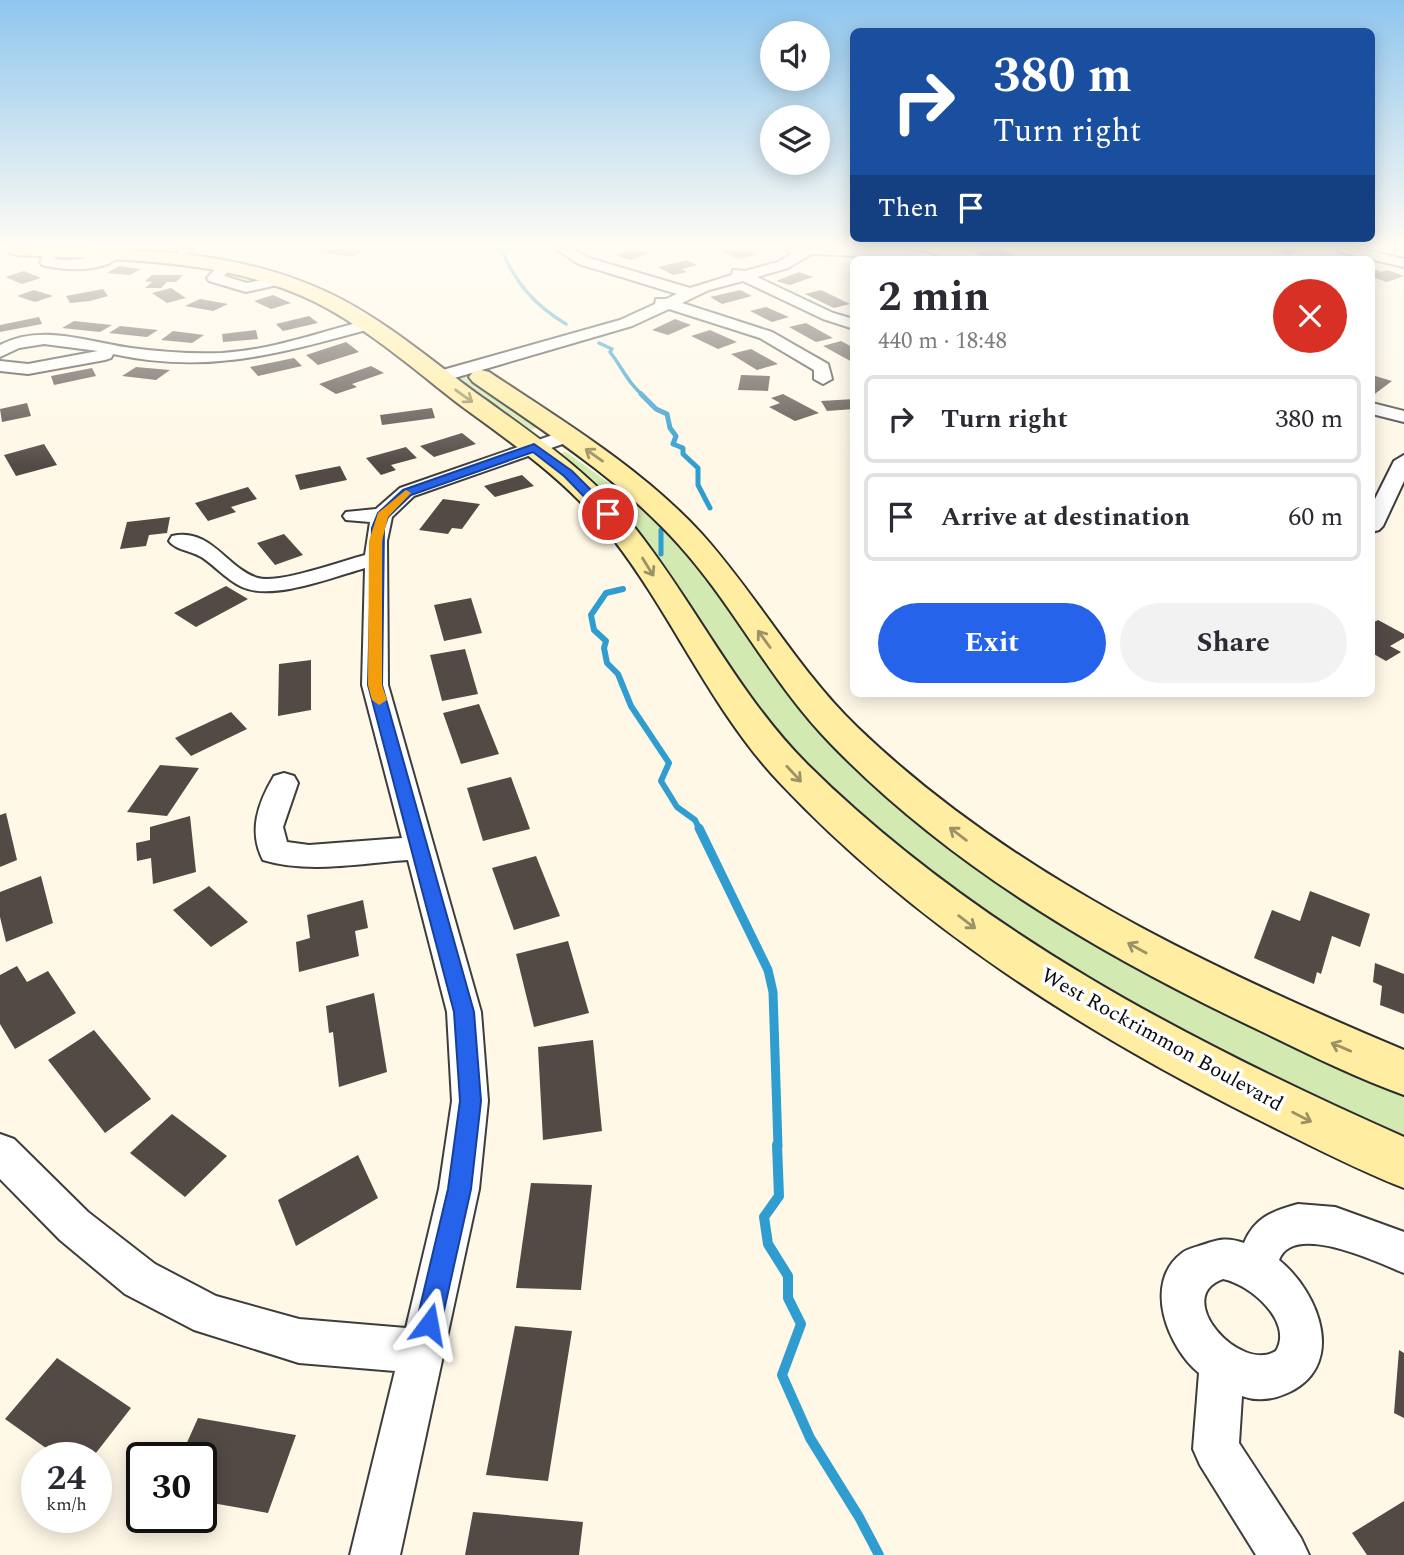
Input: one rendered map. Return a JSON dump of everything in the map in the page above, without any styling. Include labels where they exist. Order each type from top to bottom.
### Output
[{"type":"main road","name":"West Rockrimmon Boulevard","points":[[362,322],[432,377],[534,447],[597,501],[636,548],[720,681],[750,722],[790,770],[871,847],[985,935],[1110,1016],[1206,1069],[1319,1125],[1404,1163]]},
{"type":"main road","points":[[458,361],[620,474],[680,528],[713,566],[804,694],[897,785],[989,857],[1055,900],[1202,983],[1404,1073]]},
{"type":"street","points":[[432,377],[458,361],[628,322]]},
{"type":"street","points":[[723,322],[766,335],[822,368],[823,379]]},
{"type":"street","points":[[0,366],[28,369],[125,352],[200,358],[233,357],[264,352],[368,325]]},
{"type":"street","points":[[0,352],[14,345],[43,340],[108,346],[125,352]]},
{"type":"street","points":[[1375,409],[1404,417]]},
{"type":"street","points":[[1375,424],[1404,432]]},
{"type":"street","points":[[375,1555],[459,1189],[470,1101],[464,1012],[375,685],[376,541],[368,516],[407,492],[568,436]]},
{"type":"street","points":[[1375,468],[1400,468],[1375,520]]},
{"type":"street","points":[[180,541],[200,545],[256,585],[278,584],[375,559]]},
{"type":"street","points":[[284,783],[268,827],[274,852],[309,856],[421,848]]},
{"type":"street","points":[[0,1152],[74,1226],[140,1279],[209,1315],[299,1341],[422,1351]]},
{"type":"street","points":[[1255,1268],[1267,1238],[1286,1226],[1312,1224],[1363,1234],[1404,1253]]},
{"type":"street","points":[[1223,1258],[1255,1268],[1277,1285],[1293,1307],[1301,1332],[1299,1354],[1286,1370],[1271,1377],[1252,1376],[1222,1364],[1206,1351],[1186,1320],[1182,1303],[1182,1288],[1187,1275],[1196,1265],[1223,1258]]},
{"type":"street","points":[[1222,1364],[1216,1449],[1284,1555]]},
{"type":"green space","points":[[471,377],[538,427],[528,431],[456,380]]},
{"type":"green space","points":[[566,452],[620,491],[688,552],[862,769],[1404,1088],[1404,1142],[1241,1069],[955,898],[779,740],[558,454]]},
{"type":"building","points":[[17,322],[41,322],[42,324],[0,332],[0,325]]},
{"type":"building","points":[[73,322],[112,325],[100,332],[62,328]]},
{"type":"building","points":[[286,322],[318,323],[283,331],[276,324]]},
{"type":"building","points":[[670,322],[691,325],[668,335],[652,330]]},
{"type":"building","points":[[806,323],[833,338],[816,342],[789,327]]},
{"type":"building","points":[[120,326],[158,330],[147,337],[109,333]]},
{"type":"building","points":[[256,330],[258,339],[223,342],[222,334]]},
{"type":"building","points":[[710,330],[737,342],[718,349],[691,336]]},
{"type":"building","points":[[173,331],[204,335],[192,343],[161,340]]},
{"type":"building","points":[[841,341],[850,346],[850,361],[823,346]]},
{"type":"building","points":[[346,342],[359,352],[318,365],[306,355]]},
{"type":"building","points":[[751,349],[778,364],[757,370],[731,354]]},
{"type":"building","points":[[294,358],[302,366],[258,376],[250,367]]},
{"type":"building","points":[[371,366],[384,373],[352,384],[357,387],[336,394],[319,384]]},
{"type":"building","points":[[136,367],[170,370],[156,380],[122,376]]},
{"type":"building","points":[[92,368],[96,376],[54,385],[51,376]]},
{"type":"building","points":[[741,375],[770,376],[768,391],[738,390]]},
{"type":"building","points":[[1375,376],[1392,381],[1375,394]]},
{"type":"building","points":[[783,394],[819,413],[795,421],[769,407],[780,403],[771,398]]},
{"type":"building","points":[[850,399],[850,409],[827,411],[821,401]]},
{"type":"building","points":[[27,403],[31,416],[2,422],[0,409]]},
{"type":"building","points":[[432,408],[435,418],[382,425],[380,415]]},
{"type":"building","points":[[462,433],[476,444],[434,457],[420,446]]},
{"type":"building","points":[[44,444],[57,465],[16,476],[4,455]]},
{"type":"building","points":[[406,447],[417,458],[391,465],[396,470],[381,475],[366,458]]},
{"type":"building","points":[[340,466],[347,480],[300,490],[295,475]]},
{"type":"building","points":[[522,475],[534,486],[495,497],[484,486]]},
{"type":"building","points":[[248,487],[257,499],[231,507],[236,512],[208,521],[195,503]]},
{"type":"building","points":[[443,499],[480,504],[462,529],[452,528],[448,534],[419,530]]},
{"type":"building","points":[[170,517],[167,533],[149,535],[146,546],[120,549],[127,522]]},
{"type":"building","points":[[284,534],[303,555],[275,565],[257,543]]},
{"type":"building","points":[[226,586],[248,599],[196,627],[174,613]]},
{"type":"building","points":[[471,598],[482,633],[444,641],[434,605]]},
{"type":"building","points":[[1378,620],[1404,634],[1404,638],[1390,646],[1401,652],[1386,661],[1375,655],[1375,622]]},
{"type":"building","points":[[465,649],[478,694],[442,701],[430,655]]},
{"type":"building","points":[[311,660],[311,710],[278,716],[279,664]]},
{"type":"building","points":[[479,704],[499,754],[461,764],[443,713]]},
{"type":"building","points":[[231,712],[247,729],[191,756],[175,738]]},
{"type":"building","points":[[160,765],[199,768],[167,816],[127,812]]},
{"type":"building","points":[[511,777],[530,829],[483,841],[467,788]]},
{"type":"building","points":[[6,813],[17,860],[0,867],[0,815]]},
{"type":"building","points":[[190,816],[196,872],[153,884],[151,858],[137,861],[136,843],[150,840],[150,827]]},
{"type":"building","points":[[536,856],[560,916],[514,930],[492,868]]},
{"type":"building","points":[[41,876],[53,923],[6,942],[0,917],[0,892]]},
{"type":"building","points":[[209,886],[248,922],[211,947],[173,910]]},
{"type":"building","points":[[1310,891],[1370,914],[1360,947],[1332,936],[1321,974],[1317,972],[1314,984],[1254,958],[1272,910],[1300,921]]},
{"type":"building","points":[[363,900],[368,928],[355,931],[359,956],[299,972],[296,942],[310,938],[307,915]]},
{"type":"building","points":[[568,941],[589,1013],[534,1027],[516,954]]},
{"type":"building","points":[[1375,963],[1404,974],[1404,1014],[1380,1005],[1382,986],[1373,982]]},
{"type":"building","points":[[17,966],[27,982],[48,971],[76,1013],[15,1049],[0,1024],[0,975]]},
{"type":"building","points":[[374,993],[387,1072],[339,1087],[333,1032],[329,1033],[326,1006]]},
{"type":"building","points":[[94,1030],[151,1099],[105,1133],[48,1060]]},
{"type":"building","points":[[593,1040],[602,1131],[543,1140],[538,1047]]},
{"type":"building","points":[[172,1114],[227,1156],[185,1197],[130,1153]]},
{"type":"building","points":[[358,1155],[378,1198],[296,1246],[278,1200]]},
{"type":"building","points":[[531,1183],[592,1185],[581,1290],[516,1288]]},
{"type":"building","points":[[515,1326],[572,1331],[548,1481],[486,1475]]},
{"type":"building","points":[[1399,1350],[1404,1353],[1404,1418],[1394,1413]]},
{"type":"building","points":[[57,1358],[131,1408],[104,1442],[37,1442],[5,1419]]},
{"type":"building","points":[[198,1418],[296,1435],[268,1513],[217,1504],[217,1442],[187,1442]]},
{"type":"building","points":[[1404,1501],[1404,1555],[1367,1555],[1352,1533]]},
{"type":"building","points":[[473,1512],[583,1522],[579,1555],[465,1555]]},
{"type":"waterway","points":[[562,322],[566,324]]},
{"type":"waterway","points":[[599,343],[612,349],[610,352],[626,376],[644,396]]},
{"type":"waterway","points":[[641,394],[656,409],[667,414],[670,428],[676,436],[673,444],[683,448],[683,454],[698,468],[698,485],[710,508]]},
{"type":"waterway","points":[[661,530],[661,554]]},
{"type":"waterway","points":[[623,589],[606,593],[591,615],[594,630],[606,641],[604,648],[607,663],[618,674],[631,706],[669,763],[661,781],[677,807],[695,820],[699,828]]},
{"type":"waterway","points":[[699,828],[768,970],[773,992],[778,1146]]},
{"type":"waterway","points":[[777,1145],[779,1196],[764,1217],[768,1244],[788,1276],[788,1298],[801,1324],[782,1375],[810,1438],[879,1555]]},
{"type":"slow traffic","points":[[379,700],[375,685],[376,541],[382,516],[406,493]]},
{"type":"route","points":[[429,1324],[459,1189],[470,1101],[464,1012],[375,685],[375,559],[378,528],[382,516],[407,492],[534,447],[568,474],[608,514]]}]
